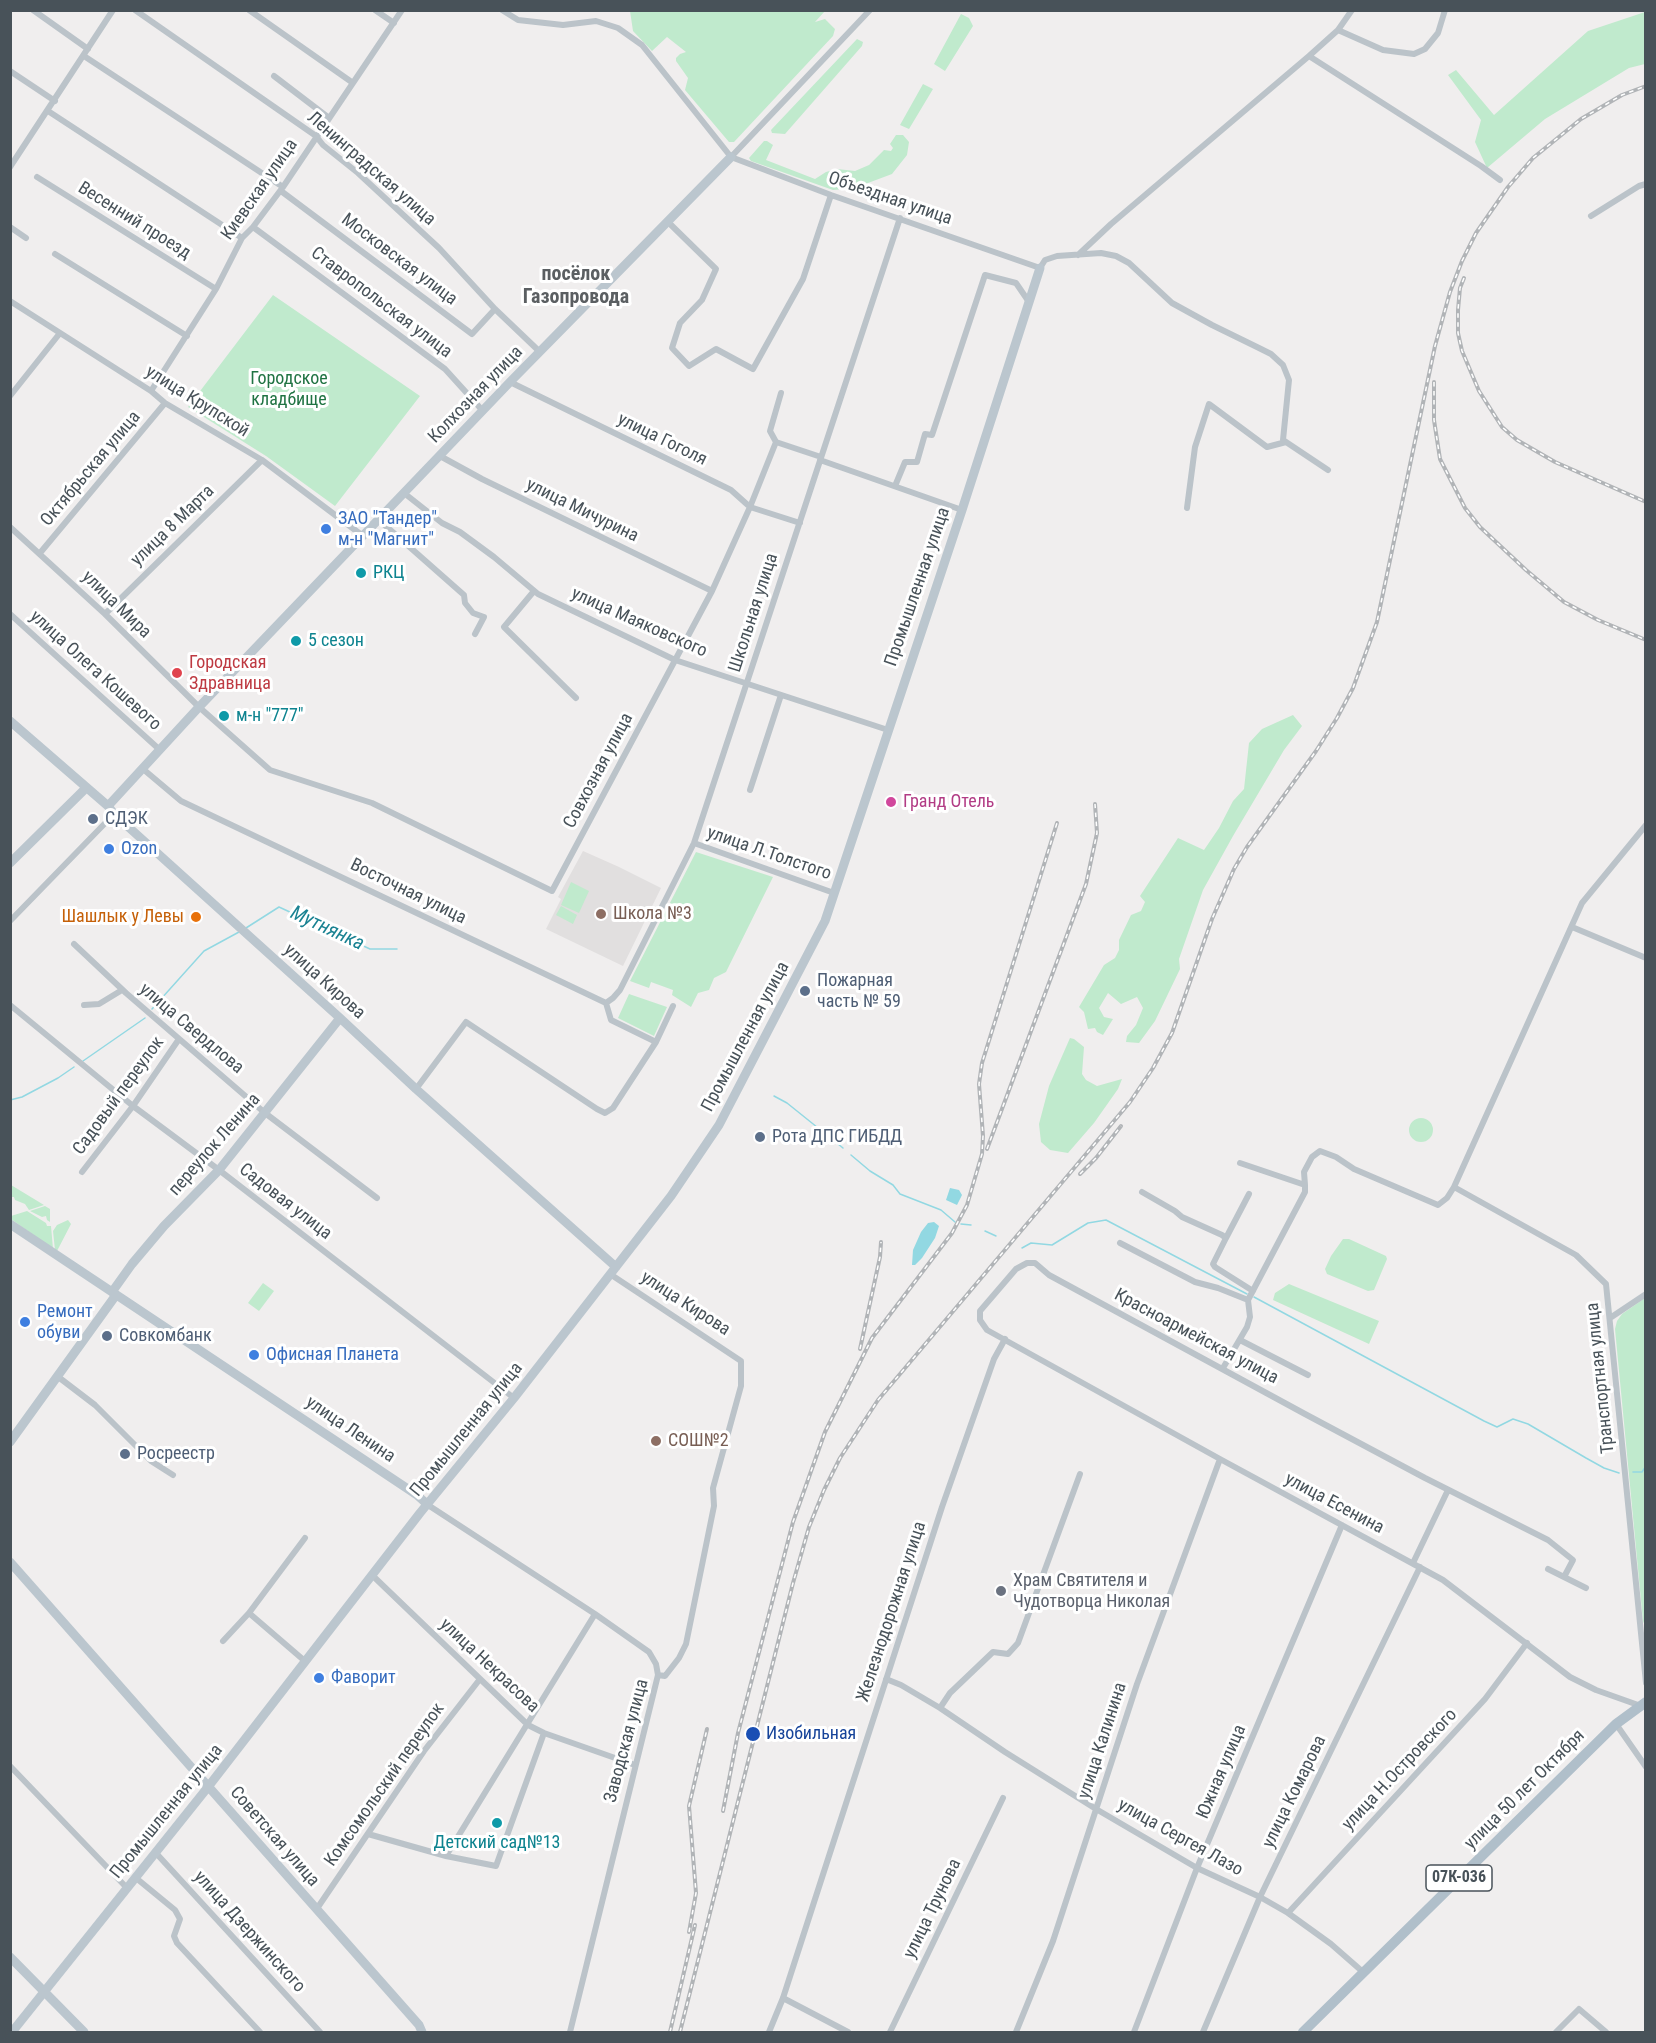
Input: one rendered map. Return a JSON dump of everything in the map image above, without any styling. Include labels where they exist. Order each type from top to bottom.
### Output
[{"type":"main road","name":"Колхозная улица","points":[[108,806],[199,707],[510,382],[731,157]]},
{"type":"main road","name":"Промышленная улица","points":[[12,2032],[514,1398],[671,1196],[719,1125],[825,921],[1040,268]]},
{"type":"main road","name":"улица Кирова","points":[[12,726],[108,806],[114,814],[340,1018],[613,1270]]},
{"type":"main road","points":[[12,860],[86,788]]},
{"type":"main road","name":"переулок Ленина","points":[[10,1442],[114,1294],[132,1264],[164,1226],[219,1170],[340,1018]]},
{"type":"main road","name":"улица Ленина","points":[[10,1224],[408,1488],[428,1505]]},
{"type":"main road","name":"Советская улица","points":[[10,1562],[420,2029]]},
{"type":"main road","name":"улица 50 лет Октября","points":[[1303,2032],[1616,1724],[1643,1704]]},
{"type":"main road","points":[[10,1957],[84,2032]]},
{"type":"street","name":"Московская улица","points":[[33,10],[86,53],[282,189],[472,334],[495,309]]},
{"type":"street","points":[[10,167],[113,10]]},
{"type":"street","name":"Ленинградская улица","points":[[135,10],[316,136],[323,145],[358,173],[438,248],[495,309],[540,352]]},
{"type":"street","points":[[249,10],[353,82]]},
{"type":"street","points":[[375,10],[394,24]]},
{"type":"street","name":"Киевская улица","points":[[151,391],[216,289],[242,238],[254,227],[282,189],[402,10]]},
{"type":"street","points":[[502,10],[518,20],[563,25],[596,21],[618,28],[642,45],[731,157]]},
{"type":"street","name":"Колхозная улица","points":[[731,157],[870,10]]},
{"type":"street","points":[[1077,255],[1309,56],[1338,30],[1352,10]]},
{"type":"street","points":[[1338,30],[1383,50],[1414,54],[1425,49],[1438,33],[1446,10]]},
{"type":"street","points":[[1309,56],[1500,180]]},
{"type":"street","points":[[10,71],[55,101]]},
{"type":"street","points":[[274,76],[329,118]]},
{"type":"street","points":[[48,111],[242,238]]},
{"type":"street","name":"Объездная улица","points":[[731,157],[831,195],[1040,268]]},
{"type":"street","name":"Весенний проезд","points":[[37,177],[216,289]]},
{"type":"street","points":[[1591,216],[1646,184]]},
{"type":"street","points":[[667,221],[716,269],[702,300],[680,323],[672,348],[689,366],[716,350],[753,369],[803,279],[831,195]]},
{"type":"street","name":"Школьная улица","points":[[606,1004],[621,990],[694,843],[900,218]]},
{"type":"street","points":[[10,227],[26,237]]},
{"type":"street","name":"Ставропольская улица","points":[[254,227],[445,369],[483,411]]},
{"type":"street","points":[[1040,268],[1045,260],[1057,256],[1101,253],[1116,256],[1129,263],[1172,303],[1212,326],[1271,354],[1283,366],[1289,380],[1283,440],[1328,470]]},
{"type":"street","points":[[55,254],[187,336]]},
{"type":"street","points":[[895,486],[905,462],[917,462],[925,434],[932,435],[985,275],[1016,283],[1029,302]]},
{"type":"street","name":"улица Крупской","points":[[10,301],[151,391],[165,403],[262,460],[363,536]]},
{"type":"street","points":[[10,396],[60,333]]},
{"type":"street","name":"улица Гоголя","points":[[510,382],[731,490],[750,507],[800,523]]},
{"type":"street","name":"Совхозная улица","points":[[277,772],[372,803],[552,891],[712,591],[776,442],[770,431],[782,393]]},
{"type":"street","name":"Октябрьская улица","points":[[40,553],[165,403]]},
{"type":"street","points":[[1187,508],[1195,447],[1209,404],[1267,447],[1286,442]]},
{"type":"street","points":[[776,442],[962,510]]},
{"type":"street","name":"улица Мичурина","points":[[440,456],[482,479],[712,591]]},
{"type":"street","name":"улица 8 Марта","points":[[105,614],[262,460]]},
{"type":"street","name":"улица Маяковского","points":[[405,493],[442,524],[460,532],[494,557],[534,591],[675,660],[888,730]]},
{"type":"street","points":[[379,520],[464,595],[465,603],[473,613],[484,617],[475,634]]},
{"type":"street","name":"улица Мира","points":[[10,527],[105,614],[252,756],[270,770],[277,772]]},
{"type":"street","points":[[534,591],[504,627],[576,698]]},
{"type":"street","name":"улица Олега Кошевого","points":[[10,614],[160,750]]},
{"type":"street","points":[[750,790],[781,695]]},
{"type":"street","name":"Восточная улица","points":[[143,769],[181,801],[606,1004],[611,1020],[656,1042]]},
{"type":"street","points":[[10,921],[114,814]]},
{"type":"street","points":[[1223,1368],[1240,1340],[1250,1317],[1248,1300],[1305,1192],[1304,1172],[1312,1157],[1320,1151],[1336,1157],[1354,1169],[1438,1205],[1447,1198],[1582,903],[1646,825]]},
{"type":"street","name":"улица Л.Толстого","points":[[694,843],[834,893]]},
{"type":"street","points":[[1572,927],[1646,958]]},
{"type":"street","name":"улица Свердлова","points":[[74,944],[122,990],[265,1113],[377,1198]]},
{"type":"street","points":[[84,1005],[99,1004],[122,990]]},
{"type":"street","name":"Садовая улица","points":[[10,1005],[133,1106],[514,1398]]},
{"type":"street","points":[[416,1089],[466,1022],[605,1113],[613,1108],[656,1042],[673,1005]]},
{"type":"street","name":"Садовый переулок","points":[[82,1172],[133,1106],[179,1039]]},
{"type":"street","points":[[1240,1163],[1305,1185]]},
{"type":"street","name":"Транспортная улица","points":[[1454,1186],[1576,1255],[1606,1284],[1643,1634],[1646,1683]]},
{"type":"street","points":[[1142,1192],[1182,1217],[1226,1238]]},
{"type":"street","points":[[1249,1194],[1213,1264],[1253,1291]]},
{"type":"street","points":[[1120,1243],[1196,1282],[1248,1300]]},
{"type":"street","name":"Красноармейская улица","points":[[1005,1340],[987,1330],[980,1320],[980,1311],[1016,1269],[1027,1263],[1035,1263],[1049,1275],[1448,1490],[1548,1540],[1573,1560],[1564,1577]]},
{"type":"street","name":"улица Кирова","points":[[613,1270],[741,1361]]},
{"type":"street","points":[[1610,1318],[1646,1294]]},
{"type":"street","name":"улица Есенина","points":[[1005,1340],[1443,1580],[1570,1677],[1596,1690],[1643,1704]]},
{"type":"street","name":"Железнодорожная улица","points":[[769,2032],[783,1998],[942,1507],[994,1359],[1005,1340]]},
{"type":"street","points":[[1240,1340],[1308,1375]]},
{"type":"street","name":"Заводская улица","points":[[570,2032],[658,1675],[665,1676],[679,1658],[686,1644],[714,1506],[713,1488],[741,1386],[741,1361]]},
{"type":"street","points":[[57,1376],[95,1405],[151,1461],[173,1475]]},
{"type":"street","name":"улица Калинина","points":[[1017,2032],[1053,1941],[1137,1684],[1220,1459]]},
{"type":"street","points":[[940,1708],[950,1694],[993,1652],[1008,1654],[1018,1643],[1080,1474]]},
{"type":"street","points":[[1413,1563],[1448,1490]]},
{"type":"street","name":"улица Ленина","points":[[428,1505],[649,1652],[656,1664],[658,1675]]},
{"type":"street","name":"Южная улица","points":[[1134,2032],[1197,1868],[1342,1525]]},
{"type":"street","points":[[223,1641],[249,1613],[305,1539]]},
{"type":"street","name":"улица Комарова","points":[[1203,2032],[1260,1897],[1420,1567]]},
{"type":"street","points":[[1548,1569],[1586,1588]]},
{"type":"street","name":"улица Некрасова","points":[[373,1576],[528,1725],[544,1733],[634,1765]]},
{"type":"street","points":[[249,1613],[306,1662]]},
{"type":"street","points":[[446,1856],[595,1614]]},
{"type":"street","name":"улица Н.Островского","points":[[1288,1913],[1485,1699],[1527,1643]]},
{"type":"street","name":"Комсомольский переулок","points":[[316,1910],[424,1751],[480,1679]]},
{"type":"street","name":"улица Сергея Лазо","points":[[886,1679],[901,1685],[940,1708],[1096,1809],[1197,1868],[1260,1897],[1288,1913],[1331,1944],[1363,1972]]},
{"type":"street","points":[[1616,1724],[1646,1767]]},
{"type":"street","points":[[368,1834],[446,1856],[496,1866],[544,1733]]},
{"type":"street","points":[[10,1766],[127,1888]]},
{"type":"street","name":"улица Трунова","points":[[890,2032],[1003,1798]]},
{"type":"street","name":"улица Дзержинского","points":[[155,1852],[320,2032]]},
{"type":"street","points":[[136,1878],[175,1910],[180,1919],[174,1936],[177,1943],[260,2032]]},
{"type":"street","points":[[783,1998],[848,2032]]},
{"type":"street","points":[[1556,2032],[1579,2009],[1606,2032]]},
{"type":"shaded area","name":"Школа №3","points":[[583,851],[661,888],[623,966],[546,929],[561,899],[558,897]]},
{"type":"green space","points":[[630,11],[825,11],[815,22],[825,19],[835,29],[833,36],[734,142],[729,142],[685,90],[688,78],[676,58],[686,52],[667,37],[652,51],[633,31]]},
{"type":"green space","points":[[1645,12],[1645,64],[1629,68],[1545,119],[1487,168],[1475,142],[1481,120],[1448,75],[1456,70],[1494,115],[1588,31]]},
{"type":"green space","points":[[961,14],[969,18],[973,26],[945,71],[934,64]]},
{"type":"green space","points":[[857,39],[863,42],[862,46],[785,134],[772,133],[771,130]]},
{"type":"green space","points":[[923,84],[933,89],[909,129],[900,125]]},
{"type":"green space","points":[[896,135],[903,135],[909,142],[907,155],[892,174],[846,189],[833,190],[751,161],[749,158],[764,141],[767,141],[773,145],[766,160],[815,179],[826,172],[837,169],[855,171],[869,165],[884,150],[891,151],[893,148],[890,144]]},
{"type":"green space","name":"Городское кладбище","points":[[273,295],[420,396],[335,506],[266,456],[188,407]]},
{"type":"green space","points":[[1293,715],[1302,726],[1284,750],[1203,890],[1179,959],[1180,969],[1155,1021],[1139,1043],[1126,1042],[1143,1008],[1137,997],[1121,1004],[1108,993],[1099,1008],[1104,1017],[1113,1019],[1103,1035],[1095,1028],[1088,1029],[1084,1012],[1079,1007],[1104,965],[1115,958],[1119,950],[1119,940],[1131,915],[1141,911],[1145,902],[1140,896],[1178,838],[1204,850],[1233,801],[1244,789],[1249,743],[1262,729]]},
{"type":"green space","points":[[696,852],[773,877],[726,972],[714,978],[709,990],[698,993],[691,1007],[672,995],[673,990],[651,982],[649,988],[630,981]]},
{"type":"green space","points":[[571,882],[589,891],[579,913],[561,905]]},
{"type":"green space","points":[[561,906],[577,915],[573,924],[556,915]]},
{"type":"green space","points":[[629,994],[667,1007],[654,1036],[618,1018]]},
{"type":"green space","points":[[1070,1038],[1084,1047],[1082,1074],[1086,1080],[1097,1086],[1122,1079],[1118,1089],[1094,1123],[1068,1153],[1050,1150],[1041,1142],[1039,1124],[1049,1086]]},
{"type":"green space","points":[[1421,1118],[1429,1122],[1433,1130],[1429,1138],[1421,1142],[1413,1138],[1409,1130],[1413,1122]]},
{"type":"green space","points":[[11,1185],[44,1205],[29,1210],[25,1204],[11,1197]]},
{"type":"green space","points":[[45,1206],[50,1209],[50,1222],[46,1216],[42,1217],[30,1211]]},
{"type":"green space","points":[[27,1211],[47,1226],[51,1226],[53,1249],[11,1219],[11,1216]]},
{"type":"green space","points":[[68,1220],[71,1224],[57,1251],[53,1231],[57,1225]]},
{"type":"green space","points":[[1343,1239],[1349,1239],[1386,1256],[1387,1259],[1374,1290],[1368,1291],[1327,1274],[1325,1269]]},
{"type":"green space","points":[[263,1283],[274,1291],[259,1311],[248,1303]]},
{"type":"green space","points":[[1289,1284],[1379,1321],[1369,1344],[1273,1300],[1275,1293]]},
{"type":"green space","points":[[1645,1298],[1645,1626],[1615,1329],[1622,1314]]},
{"type":"water","points":[[950,1188],[959,1190],[962,1195],[957,1205],[946,1200]]},
{"type":"water","points":[[934,1222],[939,1226],[935,1238],[922,1258],[912,1265],[913,1250],[921,1232],[928,1223]]},
{"type":"waterway","name":"Мутнянка","points":[[246,928],[279,907],[370,949],[397,949]]},
{"type":"waterway","name":"Мутнянка","points":[[152,1009],[204,951],[239,932]]},
{"type":"waterway","name":"Мутнянка","points":[[83,1061],[145,1018]]},
{"type":"waterway","name":"Мутнянка","points":[[10,1100],[22,1097],[74,1067]]},
{"type":"waterway","points":[[774,1096],[787,1103],[843,1148]]},
{"type":"waterway","points":[[851,1155],[870,1171],[893,1185],[900,1194],[941,1210],[955,1222]]},
{"type":"waterway","points":[[1022,1248],[1031,1243],[1052,1245],[1088,1223],[1106,1220],[1247,1294]]},
{"type":"waterway","points":[[961,1224],[971,1225]]},
{"type":"waterway","points":[[985,1231],[996,1236]]},
{"type":"waterway","points":[[1254,1297],[1484,1421],[1497,1427],[1513,1419],[1528,1424],[1604,1468],[1619,1473]]},
{"type":"waterway","points":[[1633,1472],[1642,1472],[1646,1466]]},
{"type":"railway","points":[[680,2032],[793,1583],[809,1527],[824,1490],[840,1458],[878,1400],[1130,1102],[1153,1068],[1172,1033],[1212,919],[1234,869],[1247,847],[1316,751],[1353,688],[1377,622],[1435,346],[1450,292],[1476,233],[1508,187],[1533,158],[1581,119],[1622,95],[1646,86]]},
{"type":"railway","points":[[1464,278],[1460,288],[1458,310],[1458,333],[1462,351],[1479,391],[1502,427],[1517,440],[1555,462],[1646,502]]},
{"type":"railway","points":[[1434,382],[1434,420],[1440,459],[1465,508],[1480,527],[1564,602],[1598,620],[1646,640]]},
{"type":"railway","points":[[987,1149],[1086,884],[1097,833],[1095,804]]},
{"type":"railway","points":[[723,1811],[738,1733],[793,1522],[825,1432],[872,1338],[952,1233],[967,1205],[982,1154],[979,1084],[982,1063],[1057,823]]},
{"type":"railway","points":[[1080,1174],[1121,1126]]},
{"type":"railway","points":[[860,1349],[880,1257],[881,1242]]},
{"type":"railway","points":[[689,1932],[696,1893],[689,1806],[707,1729]]},
{"type":"railway","points":[[670,2032],[695,1925]]},
{"type":"place","name":"ЗАО \"Тандер\" м-н \"Магнит\"","points":[[326,529]]},
{"type":"place","name":"РКЦ","points":[[361,573]]},
{"type":"place","name":"5 сезон","points":[[296,641]]},
{"type":"place","name":"Городская Здравница","points":[[177,673]]},
{"type":"place","name":"м-н \"777\"","points":[[224,716]]},
{"type":"place","name":"Гранд Отель","points":[[891,802]]},
{"type":"place","name":"СДЭК","points":[[93,819]]},
{"type":"place","name":"Ozon","points":[[109,849]]},
{"type":"place","name":"Школа №3","points":[[601,914]]},
{"type":"place","name":"Шашлык у Левы","points":[[196,917]]},
{"type":"place","name":"Пожарная часть № 59","points":[[805,991]]},
{"type":"place","name":"Рота ДПС ГИБДД","points":[[760,1137]]},
{"type":"place","name":"Ремонт обуви","points":[[25,1322]]},
{"type":"place","name":"Совкомбанк","points":[[107,1336]]},
{"type":"place","name":"Офисная Планета","points":[[254,1355]]},
{"type":"place","name":"СОШ№2","points":[[656,1441]]},
{"type":"place","name":"Росреестр","points":[[125,1454]]},
{"type":"place","name":"Храм Святителя и Чудотворца Николая","points":[[1001,1591]]},
{"type":"place","name":"Фаворит","points":[[319,1678]]},
{"type":"place","name":"Изобильная","points":[[753,1734]]},
{"type":"place","name":"Детский сад№13","points":[[497,1823]]},
{"type":"district","name":"посёлок Газопровода","points":[[576,286]]}]
